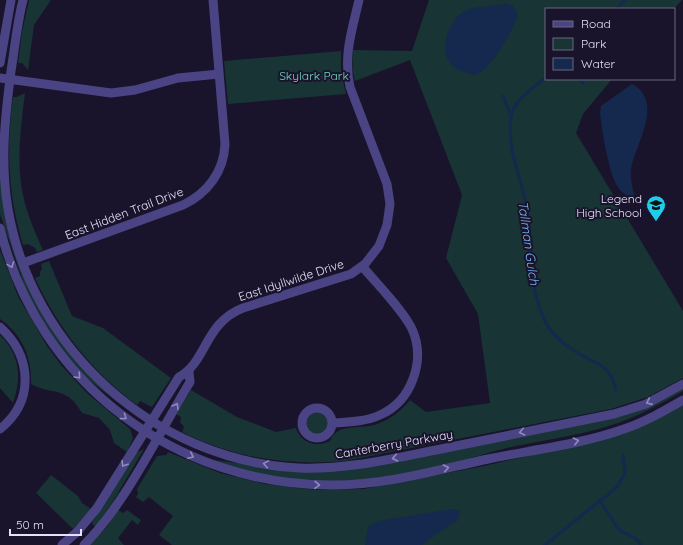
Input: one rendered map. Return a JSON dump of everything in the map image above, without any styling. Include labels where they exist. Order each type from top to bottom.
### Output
[{"type":"street","points":[[0,63],[11,0]]},
{"type":"street","name":"Canterberry Parkway","points":[[23,0],[10,79],[3,138],[4,179],[12,227],[23,263],[42,305],[56,329],[75,355],[113,394],[151,422],[200,446],[243,460],[292,468],[348,467],[614,414],[646,404],[683,384]]},
{"type":"street","name":"East Hidden Trail Drive","points":[[23,263],[183,205],[206,189],[219,171],[225,149],[213,0]]},
{"type":"street","name":"East Idyllwilde Drive","points":[[62,545],[77,532],[97,508],[179,377],[189,372],[215,328],[233,313],[338,279],[362,266],[375,252],[382,240],[388,222],[390,204],[387,184],[350,86],[347,74],[346,54],[359,0]]},
{"type":"street","points":[[0,78],[118,93],[135,90],[178,78],[219,74]]},
{"type":"street","points":[[0,228],[8,257],[24,296],[51,342],[71,368],[91,389],[116,412],[157,439],[198,460],[247,475],[308,484],[359,484],[395,479],[604,436],[644,421],[683,400]]},
{"type":"street","points":[[332,422],[365,420],[385,413],[405,395],[415,372],[417,348],[411,327],[362,266]]},
{"type":"street","points":[[0,327],[18,348],[23,360],[25,378],[20,405],[12,418],[0,429]]},
{"type":"street","name":"East Idyllwilde Drive","points":[[84,545],[111,512],[157,439],[190,382],[189,372]]},
{"type":"green space","points":[[29,0],[51,0],[34,25],[28,70],[22,63],[18,63],[22,32]]},
{"type":"green space","points":[[429,0],[682,0],[675,8],[545,8],[545,80],[611,80],[583,114],[576,133],[683,311],[683,378],[648,397],[611,409],[345,461],[303,462],[261,458],[221,448],[182,432],[184,427],[180,422],[181,417],[176,414],[191,390],[237,417],[276,432],[296,428],[298,433],[305,441],[314,444],[330,441],[333,435],[344,429],[371,426],[387,420],[403,408],[410,400],[426,412],[490,403],[478,314],[446,258],[462,195],[410,60],[355,81],[353,73],[353,50],[412,51]]},
{"type":"green space","name":"Skylark Park","points":[[341,51],[341,73],[346,94],[228,104],[224,61]]},
{"type":"green space","points":[[25,93],[20,144],[20,170],[26,208],[43,250],[37,252],[35,248],[28,244],[23,245],[11,190],[9,153],[13,97],[17,97]]},
{"type":"green space","points":[[0,161],[3,197],[50,325],[83,368],[121,405],[85,377],[56,343],[27,293],[0,214]]},
{"type":"green space","points":[[0,250],[18,296],[47,346],[61,365],[87,393],[130,429],[133,438],[127,452],[114,443],[110,430],[99,418],[82,413],[70,398],[59,392],[39,388],[31,384],[30,365],[24,347],[20,339],[8,325],[0,319]]},
{"type":"green space","points":[[49,261],[72,316],[103,328],[171,378],[152,407],[140,401],[137,405],[105,378],[78,348],[54,314],[35,278],[40,276],[42,269],[41,264]]},
{"type":"green space","points":[[0,335],[12,350],[17,367],[18,384],[13,403],[0,388]]},
{"type":"green space","points":[[683,388],[683,391],[627,420],[575,435],[503,449],[424,470],[394,476],[364,480],[303,481],[273,477],[243,470],[215,460],[305,472],[609,418]]},
{"type":"green space","points":[[683,404],[683,545],[172,545],[159,535],[173,516],[149,497],[143,502],[136,497],[138,494],[137,489],[157,456],[166,455],[168,452],[220,473],[265,484],[316,490],[363,489],[484,466],[579,444]]},
{"type":"green space","points":[[317,412],[325,415],[328,423],[325,431],[317,434],[309,431],[306,423],[309,415]]},
{"type":"green space","points":[[144,449],[112,503],[96,526],[93,525],[92,522],[136,453]]},
{"type":"green space","points":[[51,475],[78,496],[82,503],[91,509],[73,529],[36,493]]},
{"type":"green space","points":[[118,510],[123,513],[127,510],[141,520],[138,525],[132,520],[118,538],[124,545],[89,545],[106,528]]},
{"type":"water","points":[[507,3],[513,6],[518,14],[512,30],[495,58],[482,71],[475,75],[463,72],[454,67],[448,59],[445,45],[449,30],[457,17],[473,8]]},
{"type":"water","points":[[632,84],[642,92],[646,101],[647,112],[642,136],[631,169],[632,185],[636,200],[624,193],[615,181],[606,152],[600,114],[601,106]]},
{"type":"water","points":[[452,509],[460,511],[458,520],[422,545],[365,545],[368,527],[378,521]]},
{"type":"waterway","name":"Tallman Gulch","points":[[617,8],[625,0]]},
{"type":"waterway","name":"Tallman Gulch","points":[[545,78],[516,105],[511,117],[510,129],[515,164],[527,209],[532,270],[537,300],[542,315],[553,333],[573,350],[605,368],[612,377],[616,390]]},
{"type":"waterway","points":[[580,80],[583,83]]},
{"type":"waterway","points":[[503,96],[511,116]]},
{"type":"waterway","name":"Tallman Gulch","points":[[545,545],[617,487],[625,473],[623,455]]},
{"type":"waterway","points":[[600,501],[619,530],[635,538],[641,545]]},
{"type":"place","name":"Legend High School","points":[[656,222]]}]
